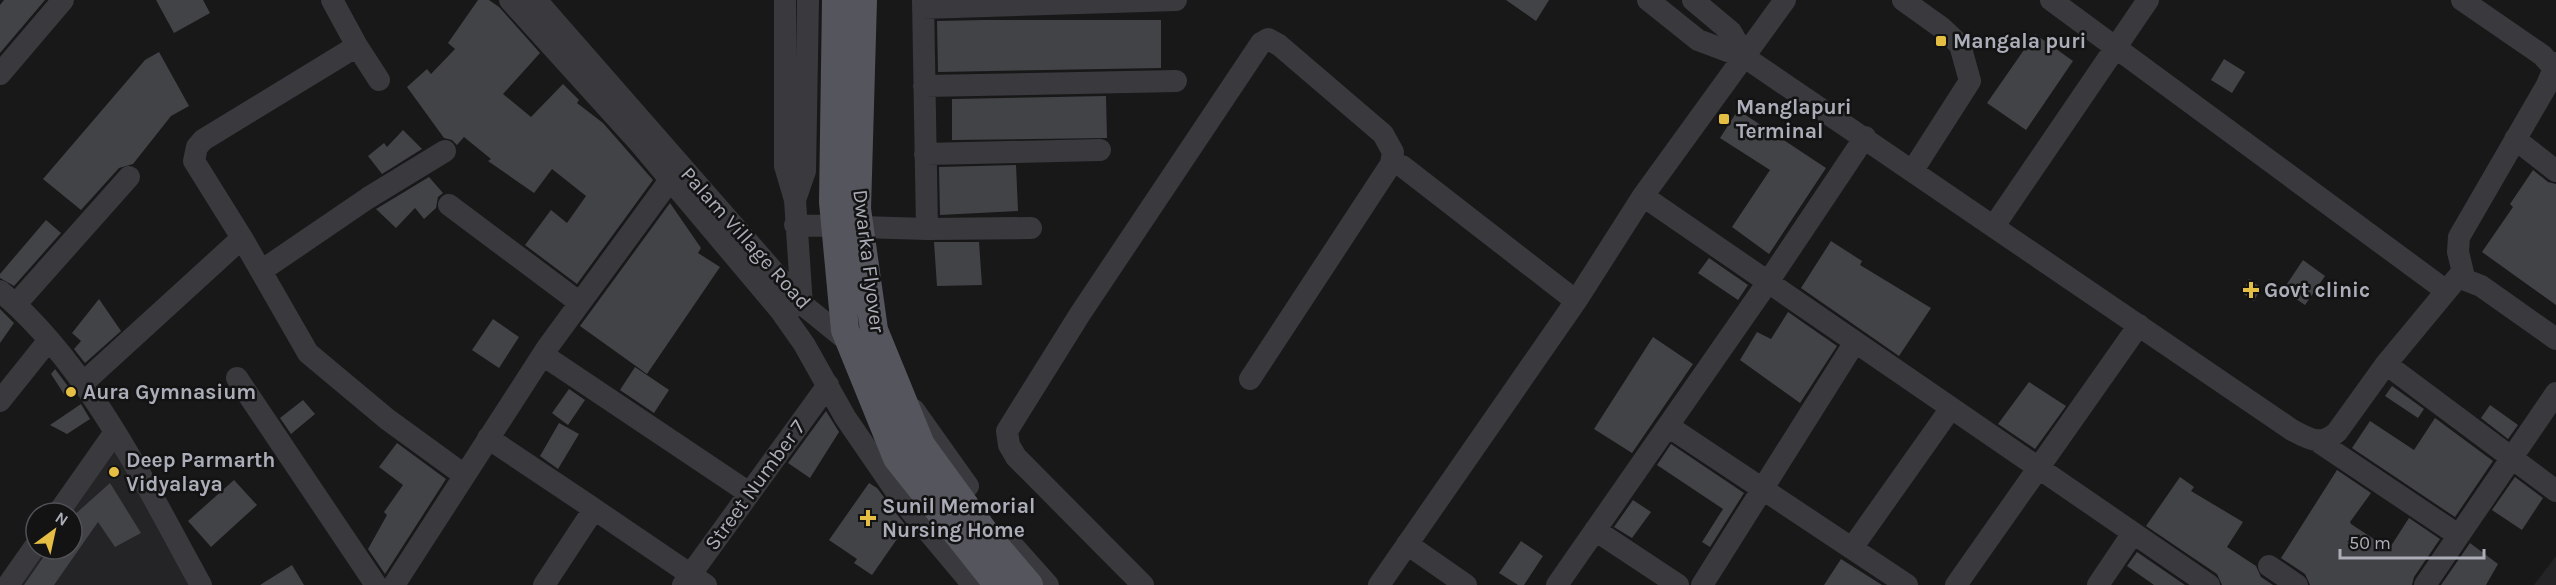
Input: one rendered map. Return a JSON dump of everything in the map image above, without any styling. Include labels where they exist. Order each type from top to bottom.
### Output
[{"type":"main road","name":"Dwarka Flyover","points":[[836,0],[833,202],[845,330],[897,458],[998,585]]},
{"type":"main road","name":"Dwarka Flyover","points":[[863,0],[857,209],[874,330],[921,445],[988,537],[1029,585]]},
{"type":"street","points":[[0,74],[63,0]]},
{"type":"street","points":[[332,0],[379,80]]},
{"type":"street","name":"Palam Village Road","points":[[510,0],[670,180],[780,310],[804,344],[845,417],[961,580]]},
{"type":"street","name":"Palam Village Road","points":[[536,0],[802,304],[882,369],[924,422],[999,529],[1048,585]]},
{"type":"street","points":[[785,0],[785,166],[795,200],[804,344]]},
{"type":"street","points":[[795,200],[805,171],[808,0]]},
{"type":"street","points":[[927,229],[923,4],[1176,0]]},
{"type":"street","points":[[1648,0],[1698,40],[1746,58],[2292,430],[2319,442],[2458,535]]},
{"type":"street","points":[[1693,0],[1731,32],[1746,58]]},
{"type":"street","points":[[1379,585],[1576,301],[1643,196],[1746,58],[1785,0]]},
{"type":"street","points":[[1903,0],[1942,28],[1960,45],[1970,81],[1913,170]]},
{"type":"street","points":[[2051,0],[2115,48],[2463,284],[2556,339]]},
{"type":"street","points":[[1994,226],[2148,0]]},
{"type":"street","points":[[2462,0],[2554,65],[2547,84],[2459,237],[2458,252],[2463,284]]},
{"type":"street","points":[[1143,585],[1016,457],[1007,437],[1011,423],[1080,314],[1264,40],[1271,40],[1383,134],[1392,147],[1391,164],[1250,379]]},
{"type":"street","points":[[357,46],[197,147],[194,161],[242,238],[308,353],[387,419],[464,475]]},
{"type":"street","points":[[924,86],[1176,81]]},
{"type":"street","points":[[1557,585],[1768,282],[1865,137]]},
{"type":"street","points":[[2515,139],[2556,171]]},
{"type":"street","points":[[925,154],[1100,150]]},
{"type":"street","points":[[261,271],[368,198],[445,151]]},
{"type":"street","points":[[1391,164],[1402,166],[1576,301]]},
{"type":"street","points":[[129,177],[8,297],[48,341],[82,384],[115,432],[201,585]]},
{"type":"street","points":[[394,585],[543,355],[670,180]]},
{"type":"street","points":[[1643,196],[2209,585]]},
{"type":"street","points":[[449,205],[580,303]]},
{"type":"street","points":[[795,225],[927,229],[1031,228]]},
{"type":"street","points":[[82,384],[242,238]]},
{"type":"street","points":[[2319,442],[2337,432],[2386,364],[2463,284]]},
{"type":"street","points":[[1956,585],[2139,325]]},
{"type":"street","points":[[0,401],[48,341]]},
{"type":"street","points":[[1702,585],[1855,342]]},
{"type":"street","points":[[543,355],[749,493]]},
{"type":"street","points":[[2386,364],[2556,491]]},
{"type":"street","points":[[237,378],[376,585]]},
{"type":"street","name":"Street Number 7","points":[[693,582],[749,493],[828,384]]},
{"type":"street","points":[[2425,585],[2556,393]]},
{"type":"street","points":[[1852,548],[1951,408]]},
{"type":"street","points":[[1668,426],[1907,585]]},
{"type":"street","points":[[66,501],[115,432]]},
{"type":"street","points":[[488,438],[594,509],[693,582]]},
{"type":"street","points":[[544,585],[594,509]]},
{"type":"street","points":[[1595,530],[1678,585]]},
{"type":"street","points":[[2098,585],[2133,533]]},
{"type":"street","points":[[1407,544],[1466,585]]},
{"type":"street","points":[[8,585],[24,561]]},
{"type":"street","points":[[2269,566],[2297,585]]},
{"type":"shaded area","name":"Deep Parmarth Vidyalaya","points":[[115,432],[201,585],[18,585],[33,561],[84,561],[84,501],[71,501]]},
{"type":"shaded area","points":[[2556,556],[2556,585],[2534,585]]},
{"type":"building","points":[[4,0],[45,0],[0,53],[0,5]]},
{"type":"building","points":[[156,0],[203,0],[210,13],[174,33]]},
{"type":"building","points":[[478,0],[489,0],[499,7],[540,53],[503,94],[531,117],[563,84],[579,100],[577,103],[603,123],[653,180],[577,284],[525,245],[551,210],[567,223],[586,196],[552,169],[534,193],[488,161],[491,159],[464,137],[457,145],[452,140],[444,138],[407,87],[427,69],[431,74],[455,49],[448,43]]},
{"type":"building","points":[[1506,0],[1549,0],[1536,21]]},
{"type":"building","points":[[1161,20],[1161,68],[938,72],[937,21]]},
{"type":"building","points":[[2035,34],[2073,61],[2026,130],[1987,103]]},
{"type":"building","points":[[159,52],[189,106],[171,116],[133,164],[119,168],[81,210],[43,179],[145,60]]},
{"type":"building","points":[[2224,59],[2245,72],[2232,93],[2211,80]]},
{"type":"building","points":[[1106,96],[1107,138],[952,140],[952,99]]},
{"type":"building","points":[[1738,110],[1826,168],[1769,254],[1732,227],[1770,170],[1720,138]]},
{"type":"building","points":[[403,130],[422,149],[382,174],[368,156],[384,143],[387,147]]},
{"type":"building","points":[[1016,165],[1018,211],[940,215],[939,167]]},
{"type":"building","points":[[2533,170],[2548,182],[2556,184],[2556,305],[2482,252],[2513,207],[2510,204]]},
{"type":"building","points":[[429,177],[443,193],[438,197],[436,208],[424,219],[415,208],[396,228],[376,209]]},
{"type":"building","points":[[670,203],[701,248],[698,253],[720,267],[647,374],[580,326]]},
{"type":"building","points":[[46,220],[61,233],[14,286],[0,278],[0,274]]},
{"type":"building","points":[[1831,241],[1862,261],[1860,265],[1931,308],[1899,356],[1801,288]]},
{"type":"building","points":[[934,242],[979,242],[982,285],[937,286]]},
{"type":"building","points":[[1709,258],[1748,285],[1738,300],[1698,273]]},
{"type":"building","points":[[2303,260],[2325,276],[2305,305],[2283,290]]},
{"type":"building","name":"Govt clinic","points":[[2249,279],[2261,288],[2254,301],[2242,293]]},
{"type":"building","points":[[99,299],[121,331],[85,363],[74,349],[81,341],[72,333]]},
{"type":"building","points":[[0,309],[14,323],[0,343]]},
{"type":"building","points":[[1788,312],[1837,346],[1800,403],[1740,360],[1757,332],[1771,339]]},
{"type":"building","points":[[493,319],[519,337],[499,368],[472,350]]},
{"type":"building","points":[[1653,337],[1693,364],[1632,453],[1594,429]]},
{"type":"building","points":[[635,367],[669,390],[654,413],[620,390]]},
{"type":"building","points":[[55,369],[70,389],[64,394],[51,374]]},
{"type":"building","points":[[2029,382],[2066,406],[2035,449],[1998,424]]},
{"type":"building","points":[[2392,386],[2424,409],[2418,418],[2385,396]]},
{"type":"building","points":[[569,389],[585,400],[568,425],[552,413]]},
{"type":"building","points":[[303,400],[315,414],[291,434],[280,418]]},
{"type":"building","points":[[81,404],[90,419],[67,434],[50,425]]},
{"type":"building","points":[[2490,405],[2518,425],[2508,439],[2481,418]]},
{"type":"building","points":[[826,411],[839,432],[810,478],[788,463]]},
{"type":"building","points":[[2435,418],[2493,461],[2455,517],[2352,448],[2370,421],[2414,450]]},
{"type":"building","points":[[559,423],[579,434],[558,469],[540,456]]},
{"type":"building","points":[[397,443],[446,479],[385,574],[368,549],[387,515],[384,512],[403,485],[379,467]]},
{"type":"building","points":[[1671,444],[1744,493],[1710,547],[1702,542],[1723,509],[1657,465]]},
{"type":"building","points":[[2337,470],[2371,493],[2350,522],[2351,524],[2389,549],[2409,518],[2440,539],[2414,577],[2412,585],[2310,585],[2305,574],[2281,558]]},
{"type":"building","points":[[2180,477],[2194,487],[2191,491],[2243,522],[2227,547],[2256,566],[2261,577],[2273,585],[2222,585],[2217,574],[2146,526]]},
{"type":"building","points":[[2515,477],[2543,498],[2522,530],[2492,510]]},
{"type":"building","points":[[234,480],[257,505],[211,547],[188,521]]},
{"type":"building","points":[[110,483],[141,533],[115,547],[98,522],[84,542],[84,506]]},
{"type":"building","points":[[869,483],[877,488],[906,526],[872,575],[854,563],[857,559],[829,540]]},
{"type":"building","points":[[1633,500],[1651,512],[1632,538],[1614,527]]},
{"type":"building","points":[[1521,541],[1543,556],[1524,585],[1518,585],[1499,573]]},
{"type":"building","points":[[2470,543],[2498,564],[2486,585],[2441,585]]},
{"type":"building","points":[[2137,552],[2185,585],[2154,585],[2127,566]]},
{"type":"building","points":[[1841,559],[1882,585],[1824,585]]},
{"type":"building","points":[[41,561],[71,561],[54,585],[24,585]]},
{"type":"building","points":[[292,565],[304,585],[260,585]]},
{"type":"place","name":"Mangala puri","points":[[1941,41]]},
{"type":"place","name":"Manglapuri Terminal","points":[[1724,119]]},
{"type":"place","name":"Govt clinic","points":[[2251,290]]},
{"type":"place","name":"Aura Gymnasium","points":[[71,392]]},
{"type":"place","name":"Deep Parmarth Vidyalaya","points":[[114,472]]},
{"type":"place","name":"Sunil Memorial Nursing Home","points":[[868,518]]}]
